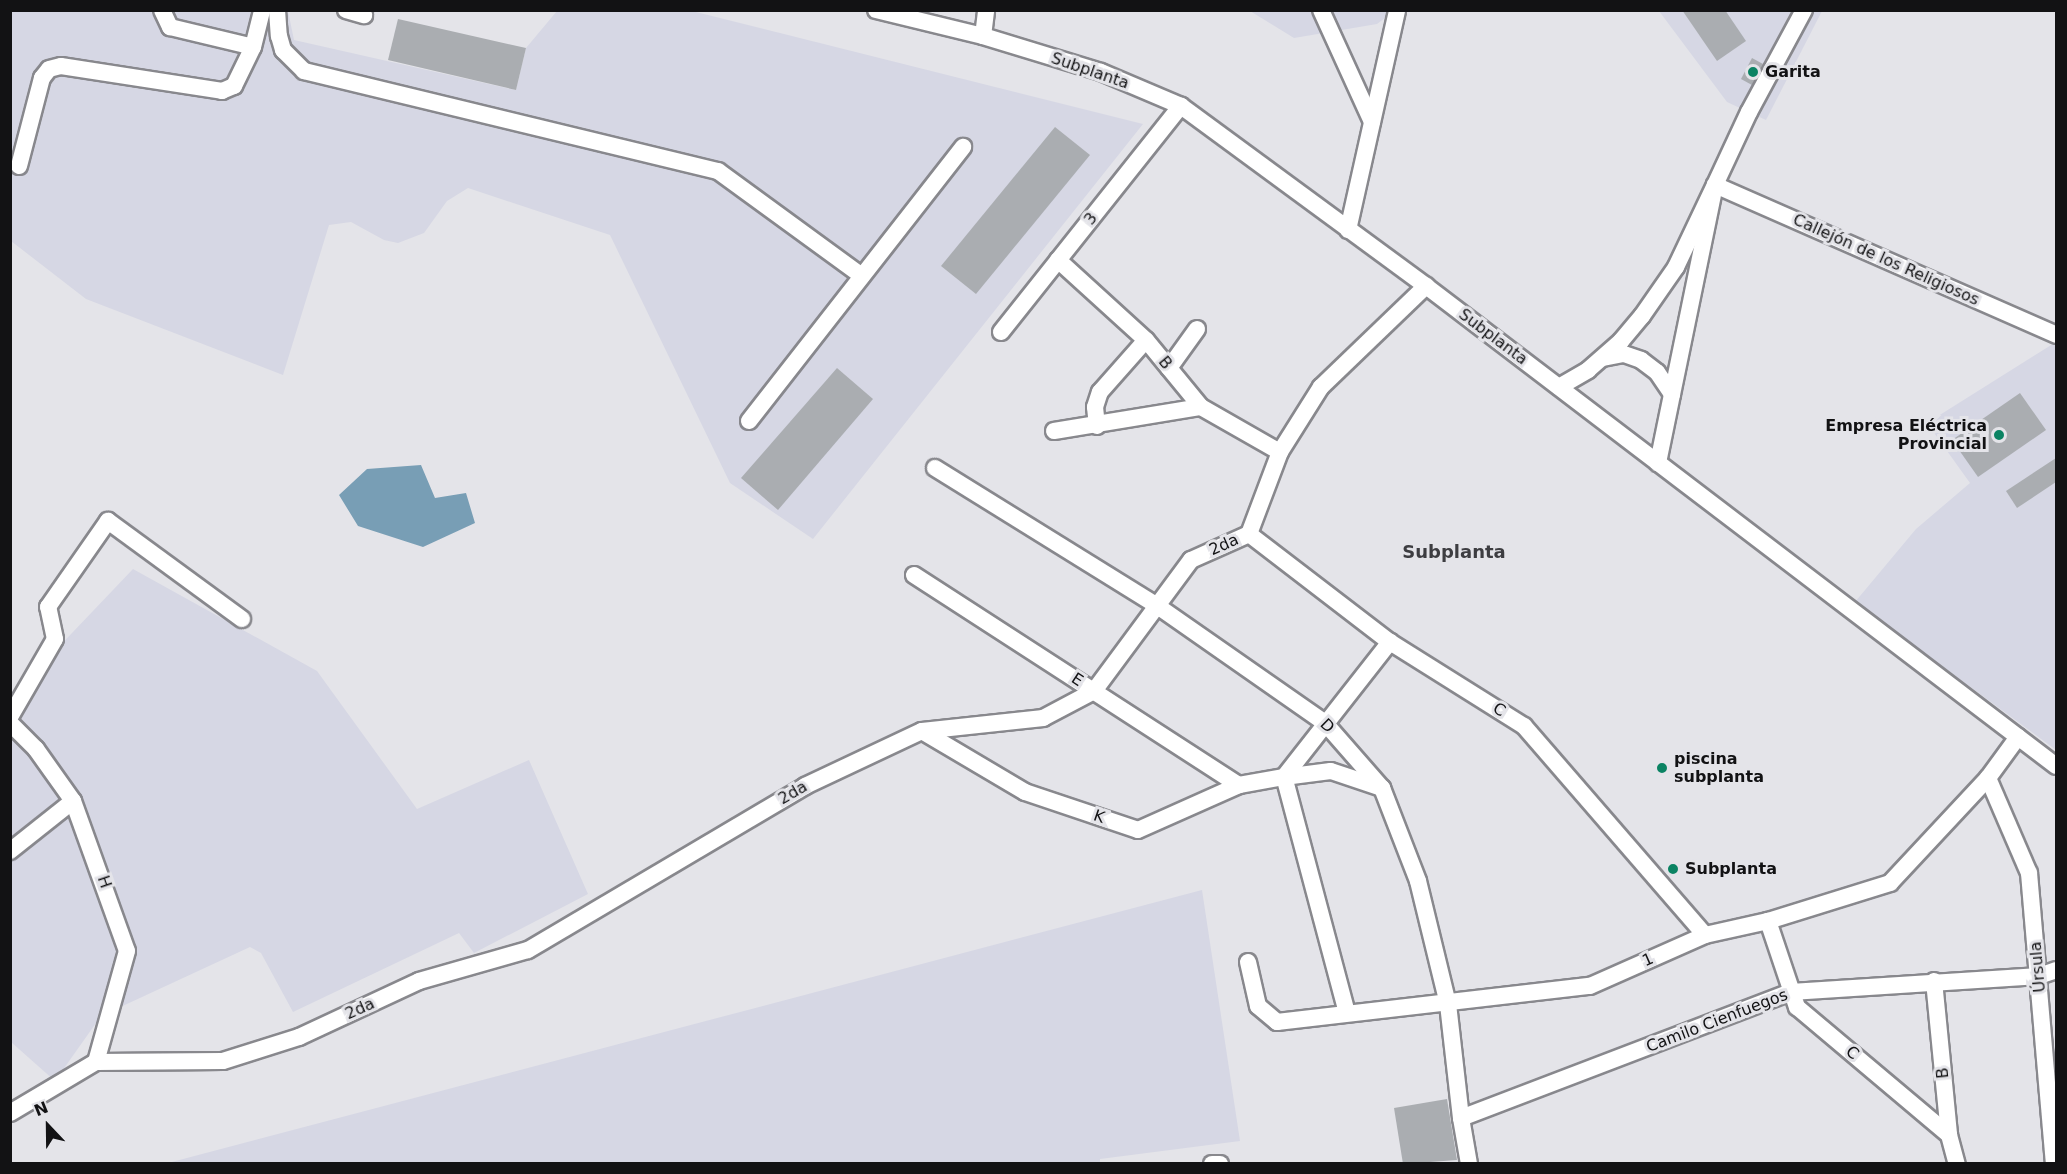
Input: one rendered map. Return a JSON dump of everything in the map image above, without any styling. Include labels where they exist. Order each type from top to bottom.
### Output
[{"type":"street","points":[[162,10],[170,27],[253,47]]},
{"type":"street","points":[[19,166],[42,78],[50,69],[61,66],[222,91],[234,86],[253,47],[262,10]]},
{"type":"street","points":[[277,10],[279,36],[283,50],[304,71],[718,171],[862,276]]},
{"type":"street","points":[[346,10],[364,15]]},
{"type":"street","name":"Subplanta","points":[[876,10],[983,36],[1101,72],[1180,106],[1426,286],[2056,766]]},
{"type":"street","points":[[983,36],[986,10]]},
{"type":"street","points":[[1322,10],[1372,122]]},
{"type":"street","points":[[1348,230],[1397,10]]},
{"type":"street","points":[[1559,387],[1600,359],[1621,341],[1642,316],[1676,267],[1749,112],[1804,10]]},
{"type":"street","name":"3","points":[[1001,332],[1180,106]]},
{"type":"street","points":[[749,421],[963,147]]},
{"type":"street","points":[[1658,463],[1715,185]]},
{"type":"street","name":"Callejón de los Religiosos","points":[[1715,185],[2056,335]]},
{"type":"street","name":"B","points":[[1058,260],[1146,339],[1202,407],[1280,452]]},
{"type":"street","name":"2da","points":[[96,1062],[223,1061],[299,1037],[419,981],[528,950],[805,786],[922,731],[1043,718],[1094,691],[1191,560],[1249,534],[1280,452],[1321,387],[1426,286]]},
{"type":"street","points":[[1169,368],[1197,329]]},
{"type":"street","points":[[1097,426],[1095,407],[1100,392],[1146,339]]},
{"type":"street","points":[[1600,359],[1624,354],[1641,360],[1656,372],[1672,394]]},
{"type":"street","points":[[1054,431],[1097,426],[1202,407]]},
{"type":"street","name":"D","points":[[935,468],[1156,605],[1326,724],[1382,788],[1418,881],[1448,1004],[1461,1118],[1469,1164]]},
{"type":"street","points":[[10,717],[55,639],[48,607],[108,521],[242,619]]},
{"type":"street","name":"C","points":[[1249,534],[1390,642],[1524,726],[1705,935]]},
{"type":"street","name":"E","points":[[914,575],[1239,785]]},
{"type":"street","points":[[1347,1013],[1284,777],[1390,642]]},
{"type":"street","name":"H","points":[[10,723],[36,749],[73,801],[127,951],[96,1062]]},
{"type":"street","name":"K","points":[[922,731],[1025,792],[1138,830],[1239,785],[1284,777],[1331,771],[1382,788]]},
{"type":"street","name":"1","points":[[1248,962],[1258,1006],[1277,1022],[1590,986],[1705,935],[1768,921],[1890,883],[1988,778],[2018,737]]},
{"type":"street","name":"Úrsula","points":[[1988,778],[2029,873],[2054,1164]]},
{"type":"street","points":[[10,851],[73,801]]},
{"type":"street","name":"C","points":[[1768,921],[1797,1007],[1949,1135]]},
{"type":"street","name":"Camilo Cienfuegos","points":[[1461,1118],[1791,992],[2038,976],[2056,970]]},
{"type":"street","name":"B","points":[[1934,981],[1949,1135],[1957,1164]]},
{"type":"street","points":[[10,1113],[96,1062]]},
{"type":"street","points":[[1212,1164],[1220,1164]]},
{"type":"shaded area","points":[[10,11],[288,11],[294,40],[516,90],[526,48],[557,11],[692,11],[1143,124],[813,539],[730,483],[610,235],[468,188],[447,201],[424,233],[398,243],[384,240],[351,222],[329,225],[283,375],[86,299],[11,241]]},
{"type":"shaded area","points":[[1250,11],[1394,11],[1377,24],[1294,38]]},
{"type":"shaded area","points":[[1659,11],[1822,11],[1766,120],[1727,102]]},
{"type":"shaded area","points":[[2056,342],[2056,750],[1855,602],[1916,529],[1970,483],[1927,423]]},
{"type":"shaded area","points":[[133,569],[317,671],[417,809],[529,760],[588,894],[474,953],[459,933],[293,1012],[261,953],[250,947],[101,1016],[55,1081],[11,1042],[11,697]]},
{"type":"shaded area","points":[[1202,890],[1240,1141],[1100,1159],[1100,1164],[168,1163]]},
{"type":"water","points":[[421,465],[435,498],[466,493],[475,523],[423,547],[358,526],[339,495],[367,469]]},
{"type":"building","points":[[1682,10],[1725,10],[1746,41],[1717,61]]},
{"type":"building","points":[[398,19],[526,48],[516,90],[388,60]]},
{"type":"building","name":"Garita","points":[[1752,58],[1763,64],[1752,85],[1741,79]]},
{"type":"building","points":[[1055,127],[1090,155],[976,294],[941,266]]},
{"type":"building","points":[[837,368],[873,399],[778,510],[741,478]]},
{"type":"building","name":"Empresa Eléctrica Provincial","points":[[2020,393],[2046,430],[1978,477],[1952,440]]},
{"type":"building","points":[[2056,458],[2056,482],[2017,508],[2006,491]]},
{"type":"building","points":[[1447,1099],[1457,1160],[1403,1164],[1394,1108]]},
{"type":"place","name":"Garita","points":[[1753,72]]},
{"type":"place","name":"Empresa Eléctrica Provincial","points":[[1999,435]]},
{"type":"place","name":"piscina subplanta","points":[[1662,768]]},
{"type":"place","name":"Subplanta","points":[[1673,869]]},
{"type":"district","name":"Subplanta","points":[[1454,552]]}]
